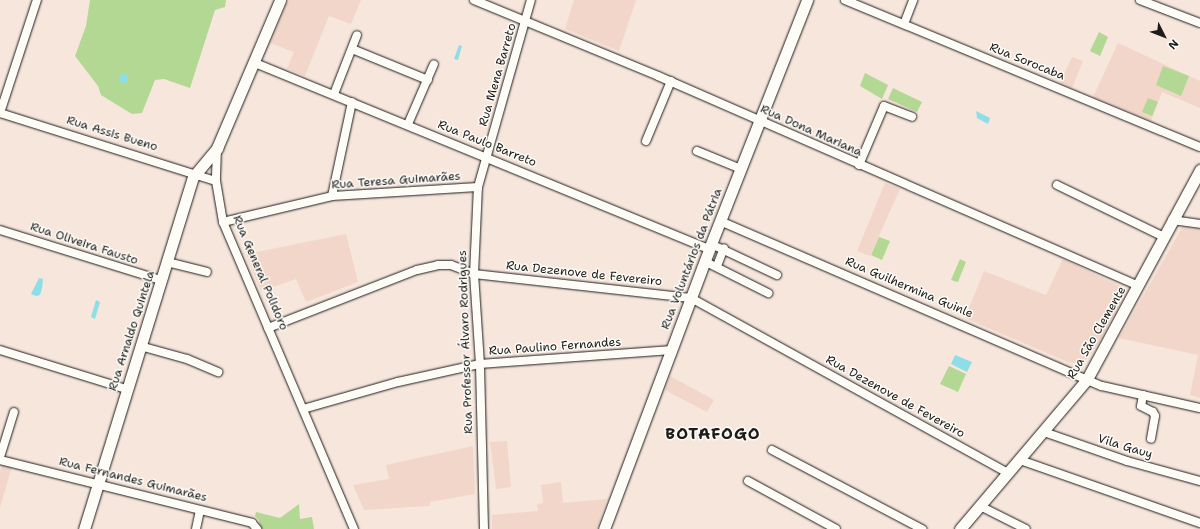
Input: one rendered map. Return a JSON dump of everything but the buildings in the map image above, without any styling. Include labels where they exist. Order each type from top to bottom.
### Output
[{"type":"main road","name":"Rua General Polidoro","points":[[217,148],[255,63],[280,0]]},
{"type":"main road","name":"Rua Voluntários da Pátria","points":[[604,529],[704,261],[807,0]]},
{"type":"main road","name":"Rua Arnaldo Quintela","points":[[84,529],[126,389],[162,280],[195,172],[217,148]]},
{"type":"main road","name":"Rua São Clemente","points":[[960,529],[1044,432],[1087,379],[1200,170]]},
{"type":"street","points":[[0,113],[37,0]]},
{"type":"street","name":"Rua Dona Mariana","points":[[474,0],[671,81],[859,165],[1138,286]]},
{"type":"street","name":"Rua Mena Barreto","points":[[487,156],[531,0]]},
{"type":"street","name":"Rua Sorocaba","points":[[845,0],[1200,147]]},
{"type":"street","points":[[904,24],[913,0]]},
{"type":"street","points":[[1140,0],[1200,23]]},
{"type":"street","points":[[334,94],[357,35]]},
{"type":"street","points":[[352,49],[428,80]]},
{"type":"street","name":"Rua Paulo Barreto","points":[[255,63],[710,247],[724,248],[777,275]]},
{"type":"street","points":[[408,124],[434,64]]},
{"type":"street","points":[[646,141],[671,81]]},
{"type":"street","points":[[332,196],[352,102]]},
{"type":"street","points":[[859,165],[884,106],[912,117]]},
{"type":"street","name":"Rua Assis Bueno","points":[[0,113],[195,172],[216,181]]},
{"type":"street","name":"Rua General Polidoro","points":[[217,148],[216,181],[223,222],[354,529]]},
{"type":"street","points":[[697,151],[740,169]]},
{"type":"street","name":"Rua Professor Álvaro Rodrigues","points":[[484,529],[480,364],[474,274],[478,187],[487,156]]},
{"type":"street","points":[[1057,184],[1164,237]]},
{"type":"street","name":"Rua Teresa Guimarães","points":[[223,222],[332,196],[478,187]]},
{"type":"street","points":[[1172,220],[1200,224]]},
{"type":"street","name":"Rua Guilhermina Guinle","points":[[720,221],[1102,386],[1200,408]]},
{"type":"street","name":"Rua Oliveira Fausto","points":[[0,230],[162,280]]},
{"type":"street","points":[[717,266],[724,248]]},
{"type":"street","points":[[704,261],[717,266],[768,293]]},
{"type":"street","points":[[167,262],[207,272]]},
{"type":"street","name":"Rua Dezenove de Fevereiro","points":[[268,328],[417,270],[451,265],[474,274],[691,298],[1008,473]]},
{"type":"street","points":[[140,346],[187,359],[218,372]]},
{"type":"street","points":[[0,350],[126,389]]},
{"type":"street","name":"Rua Paulino Fernandes","points":[[303,408],[398,382],[480,364],[671,350]]},
{"type":"street","points":[[1143,395],[1141,406],[1153,412],[1155,416],[1151,439]]},
{"type":"street","points":[[0,458],[14,412]]},
{"type":"street","name":"Vila Gauy","points":[[1044,432],[1127,461],[1200,481]]},
{"type":"street","points":[[772,450],[922,529]]},
{"type":"street","name":"Rua Fernandes Guimarães","points":[[0,458],[252,523],[257,529]]},
{"type":"street","points":[[1020,460],[1200,523]]},
{"type":"street","points":[[748,481],[836,529]]},
{"type":"street","points":[[980,506],[1026,529]]},
{"type":"street","points":[[196,529],[200,510]]},
{"type":"shaded area","points":[[288,0],[361,0],[351,24],[329,16],[305,76],[287,69],[294,52],[270,43]]},
{"type":"shaded area","points":[[574,0],[636,0],[619,51],[565,29]]},
{"type":"shaded area","points":[[1118,43],[1200,81],[1200,108],[1162,92],[1151,121],[1093,97]]},
{"type":"shaded area","points":[[1072,57],[1083,61],[1072,88],[1060,83]]},
{"type":"shaded area","points":[[885,183],[900,189],[870,256],[857,251]]},
{"type":"shaded area","points":[[1183,226],[1200,229],[1200,398],[1190,395],[1198,355],[1119,338]]},
{"type":"shaded area","points":[[346,234],[358,282],[306,302],[296,279],[261,291],[246,254]]},
{"type":"shaded area","points":[[1063,259],[1128,290],[1098,344],[1084,362],[1070,363],[965,318],[984,271],[1046,295]]},
{"type":"shaded area","points":[[670,376],[714,400],[707,412],[665,390]]},
{"type":"shaded area","points":[[507,441],[511,487],[496,489],[490,442]]},
{"type":"shaded area","points":[[473,446],[475,494],[430,502],[430,506],[364,510],[353,485],[389,479],[386,465]]},
{"type":"shaded area","points":[[2,464],[12,466],[0,508],[0,472]]},
{"type":"shaded area","points":[[561,482],[563,503],[607,499],[597,529],[492,529],[492,515],[538,511],[537,504],[543,503],[541,485]]},
{"type":"green space","points":[[90,0],[226,0],[225,7],[215,10],[190,88],[164,79],[155,80],[142,113],[132,114],[101,95],[98,86],[75,56],[86,26]]},
{"type":"green space","points":[[1099,32],[1108,37],[1100,56],[1090,51]]},
{"type":"green space","points":[[1163,66],[1189,76],[1181,96],[1156,85]]},
{"type":"green space","points":[[865,73],[888,85],[882,99],[860,86]]},
{"type":"green space","points":[[893,88],[922,102],[917,112],[888,99]]},
{"type":"green space","points":[[1148,98],[1158,102],[1152,116],[1142,112]]},
{"type":"green space","points":[[879,237],[890,241],[882,260],[871,255]]},
{"type":"green space","points":[[960,259],[966,262],[958,282],[951,280]]},
{"type":"green space","points":[[949,366],[966,374],[958,392],[940,384]]},
{"type":"green space","points":[[299,504],[300,519],[312,517],[314,529],[260,529],[259,520],[255,516],[256,512],[280,518]]},
{"type":"water","points":[[459,45],[462,46],[458,60],[454,59]]},
{"type":"water","points":[[123,73],[128,78],[123,83],[118,78]]},
{"type":"water","points":[[976,111],[990,118],[988,124],[977,118]]},
{"type":"water","points":[[39,278],[43,279],[42,288],[40,295],[36,296],[31,294]]},
{"type":"water","points":[[96,300],[100,302],[95,319],[91,317]]},
{"type":"water","points":[[955,355],[972,362],[967,372],[951,364]]},
{"type":"district","name":"BOTAFOGO","points":[[713,434]]}]
